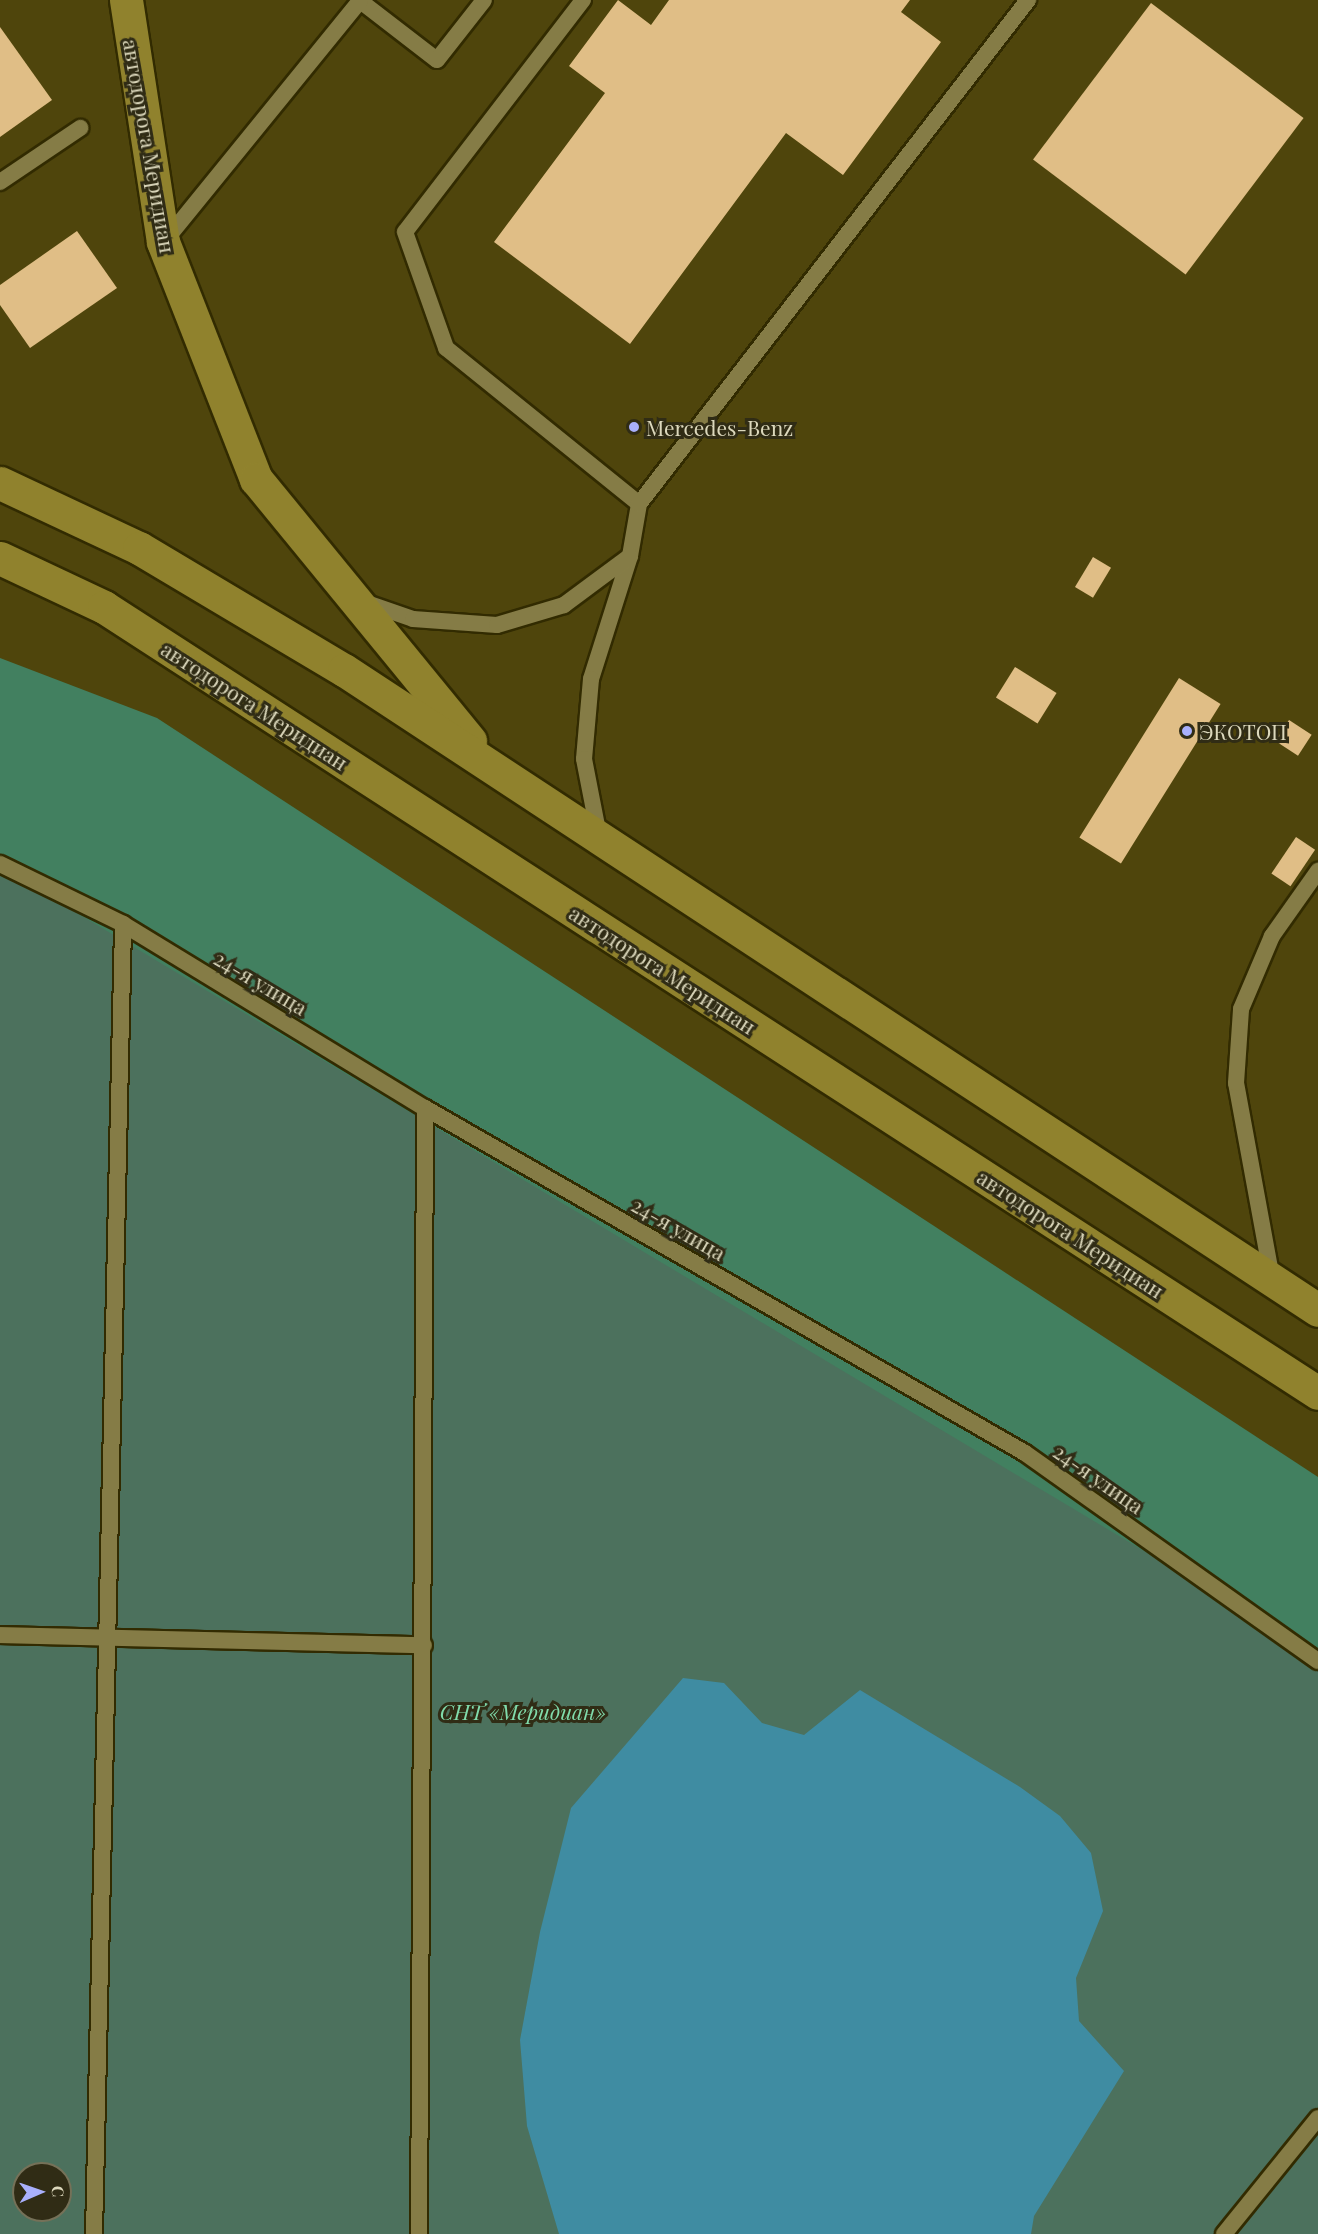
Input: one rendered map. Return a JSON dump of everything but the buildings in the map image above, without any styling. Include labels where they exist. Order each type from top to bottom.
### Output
[{"type":"main road","name":"автодорога Меридиан","points":[[126,0],[163,242],[256,478],[492,767]]},
{"type":"main road","name":"автодорога Меридиан","points":[[0,483],[139,548],[344,670],[1318,1310]]},
{"type":"main road","name":"автодорога Меридиан","points":[[0,558],[104,607],[1318,1393]]},
{"type":"lane","points":[[163,242],[360,0],[437,60],[484,0]]},
{"type":"lane","points":[[583,0],[405,232],[446,348],[639,504]]},
{"type":"lane","points":[[599,836],[584,759],[591,679],[630,556],[639,504],[1028,0]]},
{"type":"lane","points":[[0,182],[80,128]]},
{"type":"lane","points":[[352,598],[413,619],[497,625],[564,605],[630,556]]},
{"type":"lane","name":"24-я улица","points":[[0,864],[123,924],[425,1108],[1025,1453],[1318,1661]]},
{"type":"lane","points":[[1272,1280],[1236,1083],[1241,1010],[1272,936],[1318,871]]},
{"type":"lane","points":[[94,2234],[123,924]]},
{"type":"lane","points":[[419,2234],[424,1645],[425,1108]]},
{"type":"lane","points":[[0,1635],[424,1645]]},
{"type":"lane","points":[[1224,2234],[1318,2118]]},
{"type":"green space","points":[[0,658],[157,718],[1318,1477],[1318,1655],[0,867]]},
{"type":"green space","name":"СНТ «Меридиан»","points":[[0,780],[1318,1583],[1318,2234],[0,2234]]},
{"type":"water","points":[[683,1678],[724,1683],[762,1723],[804,1735],[860,1690],[1020,1787],[1060,1816],[1091,1853],[1103,1911],[1076,1978],[1079,2021],[1124,2071],[1034,2216],[1031,2234],[559,2234],[527,2126],[520,2040],[540,1932],[571,1808]]},
{"type":"place","name":"Mercedes-Benz","points":[[634,427]]},
{"type":"place","name":"ЭКОТОП","points":[[1187,731]]}]
